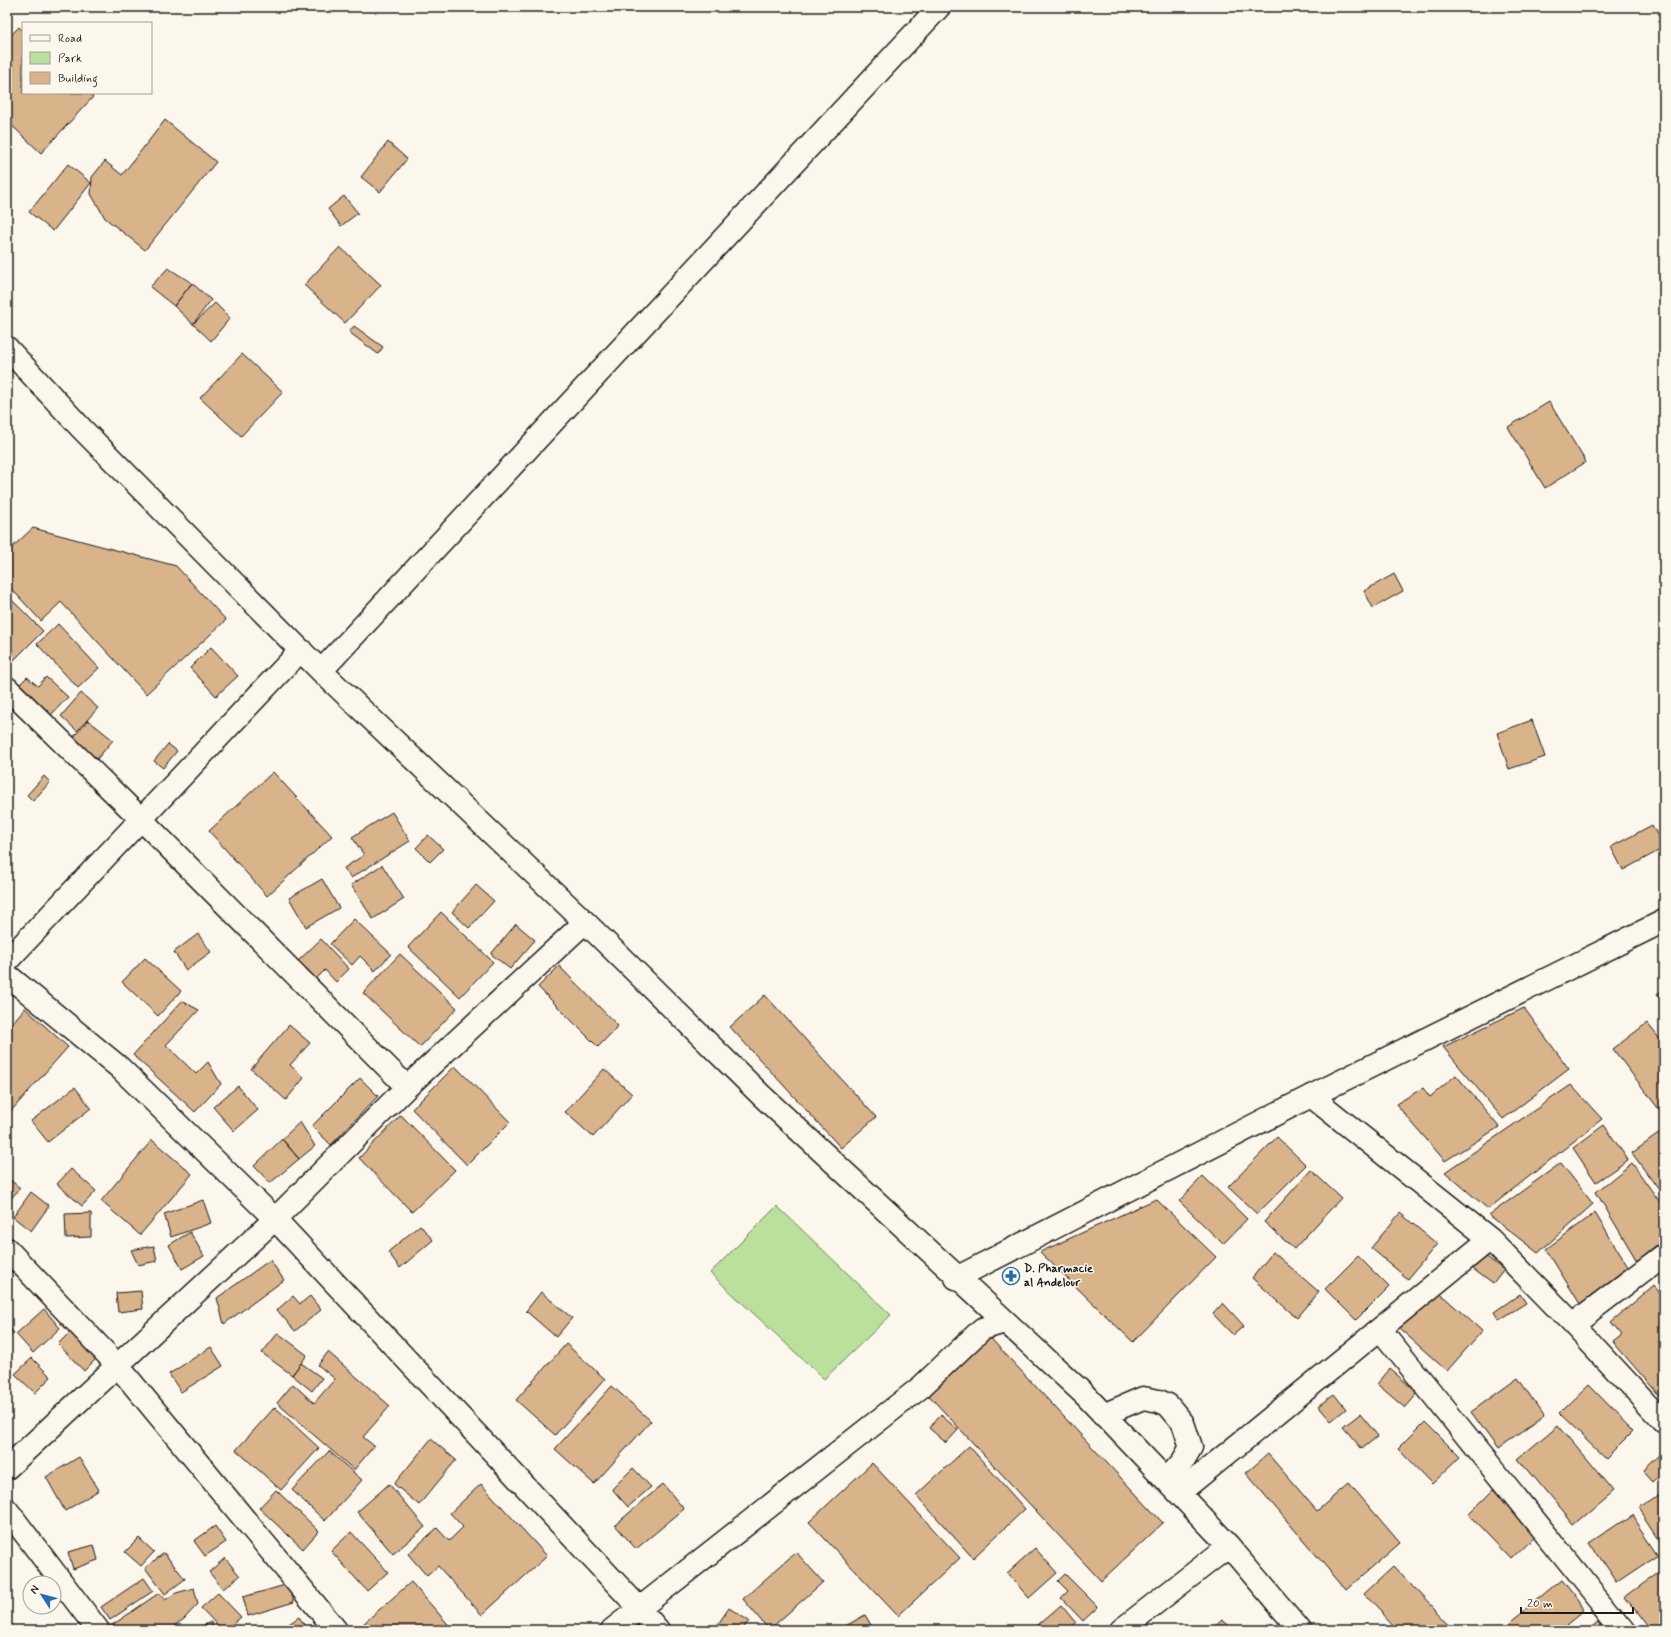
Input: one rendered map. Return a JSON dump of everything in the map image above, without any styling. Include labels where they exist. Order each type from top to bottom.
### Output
[{"type":"street","points":[[321,671],[939,7]]},
{"type":"street","points":[[7,348],[82,429],[321,671],[585,922],[762,1096],[956,1278],[1084,1395],[1229,1546],[1300,1630]]},
{"type":"street","points":[[7,961],[301,650]]},
{"type":"street","points":[[7,688],[141,819],[407,1087]]},
{"type":"street","points":[[956,1278],[1311,1096],[1664,920]]},
{"type":"street","points":[[7,1468],[275,1219],[407,1087],[585,922]]},
{"type":"street","points":[[7,975],[120,1068],[275,1219],[658,1630]]},
{"type":"street","points":[[1311,1096],[1490,1239],[1573,1324],[1664,1422]]},
{"type":"street","points":[[1172,1486],[1380,1329],[1490,1239]]},
{"type":"street","points":[[7,1249],[118,1366],[336,1630]]},
{"type":"street","points":[[1573,1324],[1664,1255]]},
{"type":"street","points":[[612,1630],[921,1387],[982,1329],[1004,1322]]},
{"type":"street","points":[[1380,1329],[1623,1630]]},
{"type":"street","points":[[1103,1415],[1143,1398],[1159,1401],[1168,1405],[1183,1423],[1191,1446],[1172,1486]]},
{"type":"street","points":[[7,1510],[98,1630]]},
{"type":"street","points":[[1121,1630],[1229,1546]]},
{"type":"green space","points":[[777,1206],[891,1315],[824,1379],[710,1273]]},
{"type":"building","points":[[19,27],[22,30],[22,94],[90,94],[93,97],[41,153],[7,121],[7,39]]},
{"type":"building","points":[[165,120],[216,162],[145,250],[105,218],[91,194],[92,177],[105,161],[122,175]]},
{"type":"building","points":[[388,142],[407,159],[380,192],[361,177]]},
{"type":"building","points":[[68,164],[91,183],[53,231],[29,212]]},
{"type":"building","points":[[344,196],[358,213],[341,226],[328,209]]},
{"type":"building","points":[[340,247],[381,285],[345,323],[304,285]]},
{"type":"building","points":[[168,268],[192,283],[174,306],[150,287]]},
{"type":"building","points":[[192,283],[211,300],[193,324],[174,306]]},
{"type":"building","points":[[215,303],[230,318],[211,341],[193,324]]},
{"type":"building","points":[[354,326],[383,347],[378,354],[349,332]]},
{"type":"building","points":[[242,354],[283,392],[241,436],[200,398]]},
{"type":"building","points":[[1549,402],[1586,462],[1545,488],[1508,427]]},
{"type":"building","points":[[33,528],[176,566],[226,620],[146,694],[61,602],[41,621],[7,584],[7,552]]},
{"type":"building","points":[[1394,574],[1403,591],[1373,608],[1364,591]]},
{"type":"building","points":[[7,595],[43,631],[12,662],[7,657]]},
{"type":"building","points":[[58,624],[99,668],[78,688],[37,644]]},
{"type":"building","points":[[211,647],[238,676],[216,696],[190,668]]},
{"type":"building","points":[[27,677],[38,686],[46,677],[68,697],[51,715],[19,685]]},
{"type":"building","points":[[81,693],[98,708],[77,731],[61,716]]},
{"type":"building","points":[[88,720],[113,740],[97,759],[72,739]]},
{"type":"building","points":[[1532,720],[1545,757],[1509,769],[1497,733]]},
{"type":"building","points":[[168,744],[177,751],[163,768],[154,761]]},
{"type":"building","points":[[273,772],[332,836],[267,896],[209,831]]},
{"type":"building","points":[[44,776],[50,782],[33,801],[27,795]]},
{"type":"building","points":[[392,812],[410,841],[351,878],[344,868],[364,855],[352,837]]},
{"type":"building","points":[[1652,825],[1664,848],[1623,870],[1611,847]]},
{"type":"building","points":[[428,835],[443,849],[430,862],[416,848]]},
{"type":"building","points":[[382,865],[404,899],[373,919],[351,885]]},
{"type":"building","points":[[322,879],[339,908],[306,927],[289,898]]},
{"type":"building","points":[[476,885],[494,901],[469,928],[452,912]]},
{"type":"building","points":[[441,912],[493,962],[460,997],[408,947]]},
{"type":"building","points":[[354,919],[391,954],[375,971],[360,956],[352,965],[330,944]]},
{"type":"building","points":[[516,924],[535,940],[510,969],[491,954]]},
{"type":"building","points":[[198,934],[211,952],[186,970],[174,952]]},
{"type":"building","points":[[321,939],[349,969],[336,982],[325,970],[314,981],[297,962]]},
{"type":"building","points":[[400,954],[457,1008],[420,1047],[363,993]]},
{"type":"building","points":[[145,958],[181,991],[158,1016],[122,982]]},
{"type":"building","points":[[559,966],[618,1026],[598,1047],[538,987]]},
{"type":"building","points":[[1664,989],[1664,1005],[1657,994]]},
{"type":"building","points":[[765,995],[876,1117],[841,1148],[730,1027]]},
{"type":"building","points":[[182,1001],[199,1010],[166,1045],[196,1074],[208,1062],[221,1084],[195,1112],[133,1055]]},
{"type":"building","points":[[25,1008],[68,1047],[11,1111],[7,1108],[7,1029]]},
{"type":"building","points":[[1524,1008],[1569,1069],[1503,1119],[1443,1047]]},
{"type":"building","points":[[1647,1023],[1664,1044],[1664,1116],[1613,1049]]},
{"type":"building","points":[[289,1025],[310,1043],[290,1065],[304,1078],[286,1100],[251,1069]]},
{"type":"building","points":[[455,1066],[510,1122],[467,1165],[412,1109]]},
{"type":"building","points":[[604,1069],[632,1094],[593,1137],[565,1112]]},
{"type":"building","points":[[1456,1075],[1499,1127],[1445,1161],[1396,1104],[1423,1088],[1430,1097]]},
{"type":"building","points":[[360,1078],[378,1096],[331,1145],[312,1126]]},
{"type":"building","points":[[1571,1085],[1602,1119],[1488,1209],[1445,1172]]},
{"type":"building","points":[[238,1086],[258,1110],[234,1131],[213,1107]]},
{"type":"building","points":[[75,1087],[91,1108],[48,1142],[31,1121]]},
{"type":"building","points":[[401,1115],[455,1170],[412,1212],[359,1158]]},
{"type":"building","points":[[300,1122],[315,1146],[299,1159],[282,1139]]},
{"type":"building","points":[[1604,1125],[1628,1160],[1596,1182],[1573,1148]]},
{"type":"building","points":[[1664,1130],[1664,1197],[1632,1153]]},
{"type":"building","points":[[1277,1137],[1306,1165],[1257,1214],[1228,1187]]},
{"type":"building","points":[[282,1139],[299,1159],[270,1183],[254,1166]]},
{"type":"building","points":[[152,1140],[192,1174],[140,1235],[101,1201]]},
{"type":"building","points":[[1561,1163],[1593,1204],[1538,1253],[1489,1215]]},
{"type":"building","points":[[1632,1163],[1664,1208],[1664,1239],[1637,1261],[1596,1192]]},
{"type":"building","points":[[71,1169],[96,1191],[82,1206],[57,1184]]},
{"type":"building","points":[[1311,1170],[1341,1198],[1294,1249],[1264,1222]]},
{"type":"building","points":[[1203,1176],[1247,1219],[1223,1244],[1179,1201]]},
{"type":"building","points":[[8,1178],[20,1188],[7,1203],[7,1180]]},
{"type":"building","points":[[31,1192],[49,1206],[31,1231],[13,1217]]},
{"type":"building","points":[[1156,1199],[1216,1257],[1133,1342],[1040,1252]]},
{"type":"building","points":[[203,1200],[211,1223],[171,1237],[164,1214]]},
{"type":"building","points":[[91,1213],[91,1237],[66,1238],[65,1214]]},
{"type":"building","points":[[1400,1213],[1437,1244],[1408,1279],[1371,1248]]},
{"type":"building","points":[[1595,1213],[1628,1267],[1580,1304],[1546,1249]]},
{"type":"building","points":[[420,1225],[433,1240],[400,1268],[388,1252]]},
{"type":"building","points":[[190,1232],[204,1256],[182,1269],[169,1245]]},
{"type":"building","points":[[154,1246],[157,1261],[138,1265],[131,1250]]},
{"type":"building","points":[[1273,1252],[1319,1292],[1297,1318],[1252,1278]]},
{"type":"building","points":[[1484,1255],[1504,1270],[1493,1284],[1473,1269]]},
{"type":"building","points":[[1358,1256],[1389,1287],[1356,1320],[1325,1289]]},
{"type":"building","points":[[270,1260],[284,1280],[224,1324],[217,1298]]},
{"type":"building","points":[[1653,1286],[1659,1293],[1664,1289],[1664,1401],[1613,1342],[1622,1335],[1611,1322]]},
{"type":"building","points":[[1434,1288],[1482,1331],[1447,1371],[1399,1328]]},
{"type":"building","points":[[141,1291],[143,1309],[118,1312],[116,1293]]},
{"type":"building","points":[[541,1292],[572,1318],[556,1337],[526,1311]]},
{"type":"building","points":[[1520,1294],[1526,1303],[1499,1320],[1494,1312]]},
{"type":"building","points":[[293,1296],[300,1304],[310,1296],[321,1310],[295,1331],[277,1310]]},
{"type":"building","points":[[1223,1303],[1244,1326],[1233,1335],[1213,1314]]},
{"type":"building","points":[[44,1309],[60,1328],[33,1353],[16,1334]]},
{"type":"building","points":[[7,1325],[14,1333],[7,1340]]},
{"type":"building","points":[[982,1329],[1163,1523],[1101,1581],[921,1387]]},
{"type":"building","points":[[71,1331],[97,1358],[84,1371],[58,1344]]},
{"type":"building","points":[[278,1333],[307,1355],[292,1375],[262,1353]]},
{"type":"building","points":[[566,1344],[605,1379],[555,1435],[516,1400]]},
{"type":"building","points":[[211,1347],[223,1366],[181,1392],[169,1374]]},
{"type":"building","points":[[328,1352],[390,1406],[363,1437],[374,1446],[354,1470],[277,1403],[293,1384],[314,1403],[335,1379],[318,1365]]},
{"type":"building","points":[[32,1358],[51,1377],[35,1393],[15,1374]]},
{"type":"building","points":[[301,1363],[322,1378],[312,1391],[292,1375]]},
{"type":"building","points":[[1390,1369],[1418,1393],[1405,1408],[1377,1384]]},
{"type":"building","points":[[1518,1378],[1544,1416],[1498,1449],[1471,1412]]},
{"type":"building","points":[[1589,1385],[1633,1430],[1605,1458],[1559,1414]]},
{"type":"building","points":[[612,1386],[651,1421],[594,1484],[555,1449]]},
{"type":"building","points":[[1334,1394],[1346,1409],[1331,1421],[1318,1406]]},
{"type":"building","points":[[275,1407],[319,1448],[281,1490],[236,1450]]},
{"type":"building","points":[[1360,1414],[1378,1436],[1362,1449],[1343,1427]]},
{"type":"building","points":[[941,1415],[958,1430],[946,1443],[929,1428]]},
{"type":"building","points":[[1425,1422],[1460,1457],[1432,1484],[1398,1449]]},
{"type":"building","points":[[1558,1425],[1613,1491],[1573,1525],[1518,1459]]},
{"type":"building","points":[[431,1439],[456,1460],[419,1505],[394,1484]]},
{"type":"building","points":[[969,1446],[1025,1509],[973,1558],[916,1495]]},
{"type":"building","points":[[329,1451],[362,1480],[325,1521],[292,1490]]},
{"type":"building","points":[[1662,1452],[1664,1455],[1664,1471],[1653,1481],[1643,1470]]},
{"type":"building","points":[[1268,1454],[1317,1511],[1349,1483],[1400,1543],[1346,1590],[1246,1473]]},
{"type":"building","points":[[79,1457],[99,1490],[65,1511],[46,1477]]},
{"type":"building","points":[[872,1463],[960,1558],[898,1616],[809,1522]]},
{"type":"building","points":[[633,1468],[651,1487],[628,1507],[612,1489]]},
{"type":"building","points":[[389,1484],[425,1527],[393,1554],[357,1512]]},
{"type":"building","points":[[481,1484],[547,1556],[482,1615],[438,1566],[427,1576],[408,1554],[437,1528],[449,1541],[463,1527],[450,1513]]},
{"type":"building","points":[[663,1484],[684,1509],[636,1549],[615,1525]]},
{"type":"building","points":[[1493,1489],[1537,1534],[1511,1559],[1468,1514]]},
{"type":"building","points":[[276,1490],[319,1531],[303,1549],[259,1508]]},
{"type":"building","points":[[1664,1491],[1664,1546],[1639,1508]]},
{"type":"building","points":[[1632,1515],[1659,1555],[1617,1583],[1590,1543]]},
{"type":"building","points":[[215,1526],[226,1542],[205,1556],[194,1541]]},
{"type":"building","points":[[351,1532],[388,1572],[367,1591],[331,1551]]},
{"type":"building","points":[[139,1538],[154,1552],[141,1566],[125,1552]]},
{"type":"building","points":[[94,1545],[98,1560],[73,1569],[68,1552]]},
{"type":"building","points":[[1035,1548],[1057,1573],[1029,1598],[1007,1573]]},
{"type":"building","points":[[796,1552],[823,1582],[769,1630],[743,1599]]},
{"type":"building","points":[[164,1553],[185,1579],[165,1594],[145,1568]]},
{"type":"building","points":[[225,1558],[240,1576],[223,1589],[209,1572]]},
{"type":"building","points":[[1394,1566],[1455,1630],[1398,1630],[1364,1594]]},
{"type":"building","points":[[1662,1570],[1664,1574],[1664,1630],[1650,1630],[1625,1597]]},
{"type":"building","points":[[1065,1574],[1098,1607],[1083,1621],[1061,1598],[1068,1591],[1058,1581]]},
{"type":"building","points":[[144,1578],[153,1591],[110,1620],[101,1607]]},
{"type":"building","points":[[1561,1581],[1584,1610],[1568,1623],[1574,1630],[1510,1630],[1506,1626]]},
{"type":"building","points":[[411,1582],[453,1630],[371,1630],[364,1623]]},
{"type":"building","points":[[289,1584],[294,1602],[248,1616],[243,1597]]},
{"type":"building","points":[[194,1588],[198,1604],[184,1619],[168,1630],[105,1630],[159,1593],[165,1600],[176,1593]]},
{"type":"building","points":[[218,1593],[241,1617],[226,1630],[222,1630],[201,1608]]},
{"type":"building","points":[[1061,1605],[1076,1623],[1068,1630],[1032,1630]]},
{"type":"building","points":[[729,1608],[749,1621],[742,1630],[714,1630]]},
{"type":"building","points":[[865,1615],[874,1630],[844,1630],[842,1628]]},
{"type":"building","points":[[299,1617],[308,1630],[280,1630]]},
{"type":"building","points":[[1223,1619],[1232,1630],[1211,1630]]},
{"type":"building","points":[[1599,1620],[1606,1630],[1586,1630]]},
{"type":"building","points":[[211,1622],[214,1630],[192,1630]]},
{"type":"place","name":"D. Pharmacie al Andelour","points":[[1011,1276]]}]
